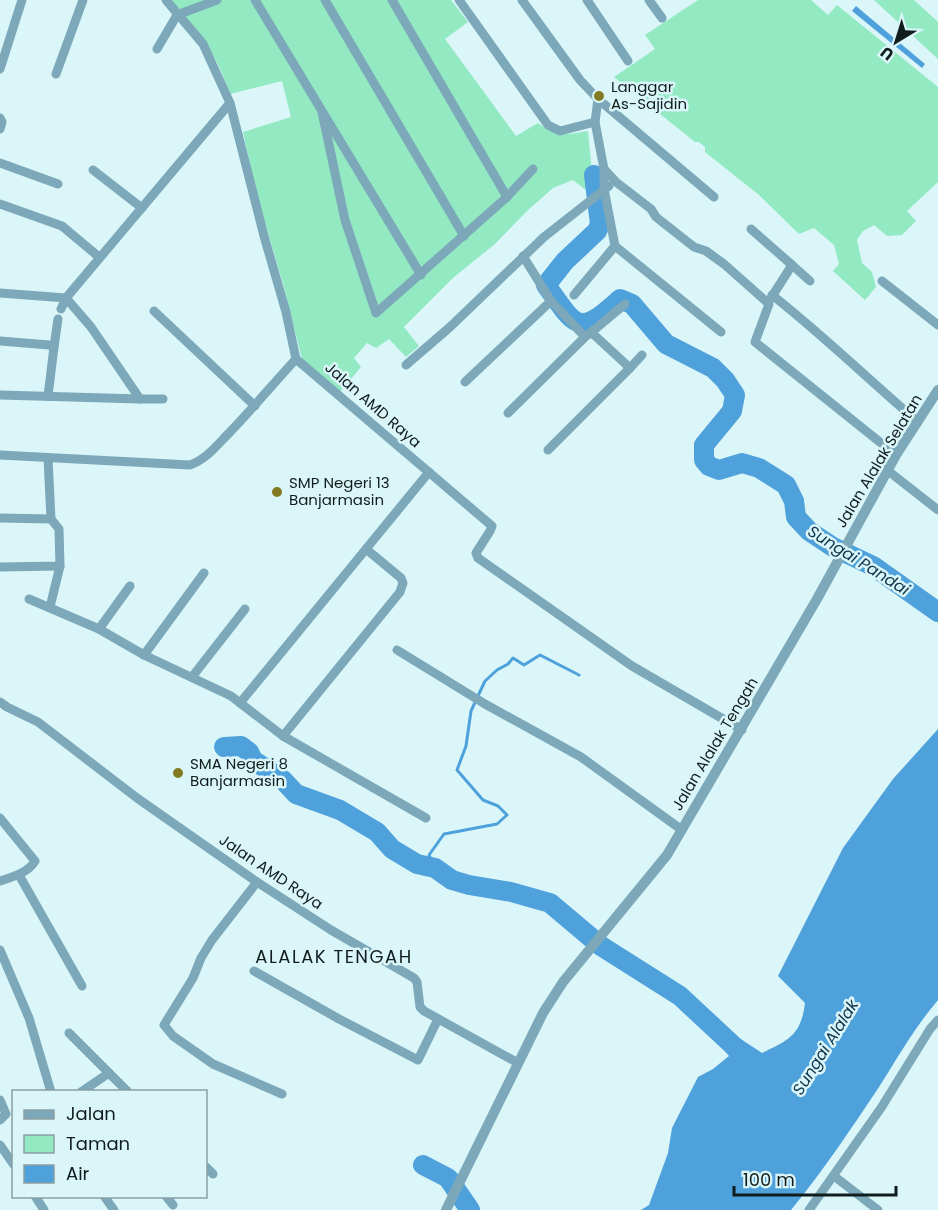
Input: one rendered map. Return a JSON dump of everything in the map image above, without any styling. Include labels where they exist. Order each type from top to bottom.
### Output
[{"type":"street","points":[[0,69],[5,32],[22,0]]},
{"type":"street","points":[[56,74],[83,0]]},
{"type":"street","points":[[0,455],[190,465],[199,462],[255,406],[296,358],[286,312],[230,103],[203,44],[166,0]]},
{"type":"street","points":[[157,50],[177,15],[217,0]]},
{"type":"street","points":[[255,0],[421,275]]},
{"type":"street","points":[[325,0],[464,236]]},
{"type":"street","points":[[392,0],[507,196]]},
{"type":"street","points":[[459,0],[548,125],[560,131],[595,122]]},
{"type":"street","points":[[522,0],[580,80],[598,99],[714,197]]},
{"type":"street","points":[[587,0],[628,61]]},
{"type":"street","points":[[649,0],[662,18]]},
{"type":"street","points":[[598,99],[595,122],[604,169],[599,192],[615,246],[720,332]]},
{"type":"street","points":[[61,309],[66,298],[99,256],[230,103]]},
{"type":"street","points":[[322,112],[345,220],[376,313],[464,236],[533,169]]},
{"type":"street","points":[[0,118],[2,122],[0,129]]},
{"type":"street","points":[[0,163],[58,184]]},
{"type":"street","points":[[604,169],[616,182],[645,203],[656,217],[694,247],[706,251],[815,329],[867,379],[918,422]]},
{"type":"street","points":[[93,170],[141,208]]},
{"type":"street","points":[[406,365],[450,327],[544,237],[599,192],[616,182]]},
{"type":"street","points":[[0,204],[62,226],[99,256]]},
{"type":"street","points":[[751,229],[810,281]]},
{"type":"street","points":[[574,295],[615,246]]},
{"type":"street","points":[[523,256],[551,301],[588,335],[630,368]]},
{"type":"street","points":[[792,265],[771,299],[755,342],[896,455]]},
{"type":"street","points":[[882,281],[938,325]]},
{"type":"street","points":[[0,293],[66,298],[91,327],[140,399]]},
{"type":"street","points":[[465,382],[551,301]]},
{"type":"street","points":[[508,413],[588,335],[625,304]]},
{"type":"street","points":[[154,311],[255,406]]},
{"type":"street","points":[[48,396],[58,319]]},
{"type":"street","points":[[0,341],[54,347]]},
{"type":"street","points":[[548,450],[642,355]]},
{"type":"street","name":"Jalan AMD Raya","points":[[296,358],[492,526],[476,552],[478,558],[632,666],[742,730]]},
{"type":"street","name":"Jalan Alalak Selatan","points":[[844,550],[887,470],[938,390]]},
{"type":"street","points":[[0,394],[163,399]]},
{"type":"street","points":[[48,458],[51,519],[59,529],[60,566],[50,607]]},
{"type":"street","points":[[887,470],[938,510]]},
{"type":"street","points":[[240,703],[429,472]]},
{"type":"street","points":[[0,518],[51,519]]},
{"type":"street","points":[[283,736],[400,592],[404,583],[366,549]]},
{"type":"street","name":"Jalan Alalak Tengah","points":[[446,1210],[543,1013],[563,982],[667,855],[742,730],[844,550]]},
{"type":"street","points":[[0,567],[60,566]]},
{"type":"street","points":[[144,655],[204,573]]},
{"type":"street","points":[[99,629],[130,586]]},
{"type":"street","points":[[29,599],[99,629],[144,655],[240,703],[283,736],[426,818]]},
{"type":"street","points":[[192,677],[245,609]]},
{"type":"street","points":[[397,650],[477,700],[581,757],[682,830]]},
{"type":"street","name":"Jalan AMD Raya","points":[[0,702],[38,722],[137,798],[257,882],[331,930],[414,978],[417,982],[420,1007],[518,1062]]},
{"type":"street","points":[[0,818],[35,861],[33,866],[0,882]]},
{"type":"street","points":[[19,874],[82,986]]},
{"type":"street","points":[[257,882],[212,940],[193,978],[164,1025],[173,1036],[213,1065],[282,1094]]},
{"type":"street","points":[[0,950],[29,1018],[50,1090]]},
{"type":"street","points":[[254,971],[418,1060],[438,1018]]},
{"type":"street","points":[[809,1210],[881,1108],[930,1029],[938,1020]]},
{"type":"street","points":[[69,1033],[126,1090]]},
{"type":"street","points":[[84,1090],[109,1073]]},
{"type":"street","points":[[0,1100],[6,1114],[0,1120]]},
{"type":"street","points":[[0,1145],[12,1162]]},
{"type":"street","points":[[834,1176],[878,1210]]},
{"type":"street","points":[[105,1198],[114,1210]]},
{"type":"street","points":[[167,1198],[172,1205]]},
{"type":"green space","points":[[171,0],[451,0],[468,22],[445,39],[516,136],[538,123],[551,131],[562,134],[588,131],[593,184],[587,191],[573,180],[553,188],[495,244],[454,277],[404,327],[419,346],[406,357],[389,339],[376,348],[367,343],[354,358],[361,367],[340,392],[302,359],[256,192],[243,132],[291,117],[282,81],[230,94],[212,54]]},
{"type":"green space","points":[[698,0],[811,0],[828,15],[837,5],[938,87],[938,182],[907,211],[916,221],[902,235],[887,236],[874,225],[863,231],[857,240],[862,263],[872,272],[876,287],[865,300],[833,271],[839,264],[834,245],[814,228],[799,234],[759,195],[705,152],[705,147],[695,142],[614,77],[655,49],[645,35]]},
{"type":"green space","points":[[874,0],[914,0],[938,22],[938,59]]},
{"type":"water","points":[[856,6],[925,64],[922,68],[852,11]]},
{"type":"water","name":"Sungai Alalak","points":[[938,729],[938,1000],[914,1031],[836,1150],[791,1210],[641,1210],[649,1205],[668,1153],[672,1128],[698,1077],[729,1056],[713,1036],[724,1028],[762,1053],[786,1040],[797,1029],[805,1003],[778,976],[843,848],[893,779]]},
{"type":"waterway","name":"Sungai Pandai","points":[[594,175],[600,224],[597,231],[565,261],[546,285],[564,310],[578,322],[586,323],[595,319],[620,299],[632,304],[666,344],[713,368],[735,395],[732,411],[704,445],[704,460],[709,466],[719,470],[742,463],[759,468],[786,485],[794,501],[796,517],[809,531],[833,547],[873,566],[938,612]]},
{"type":"waterway","points":[[435,868],[429,855],[444,834],[497,824],[507,815],[498,806],[483,800],[457,770],[466,746],[471,711],[485,681],[513,658],[524,665],[540,655],[579,675]]},
{"type":"waterway","points":[[224,747],[241,746],[249,752],[253,760],[283,780],[296,794],[340,810],[377,832],[392,849],[417,864],[435,868],[452,880],[469,885],[511,892],[550,903],[601,946],[680,996],[738,1050]]},
{"type":"waterway","points":[[423,1165],[448,1178],[470,1210]]},
{"type":"place","name":"Langgar As-Sajidin","points":[[599,96]]},
{"type":"place","name":"SMP Negeri 13 Banjarmasin","points":[[277,492]]},
{"type":"place","name":"SMA Negeri 8 Banjarmasin","points":[[178,773]]},
{"type":"district","name":"ALALAK TENGAH","points":[[334,957]]}]
